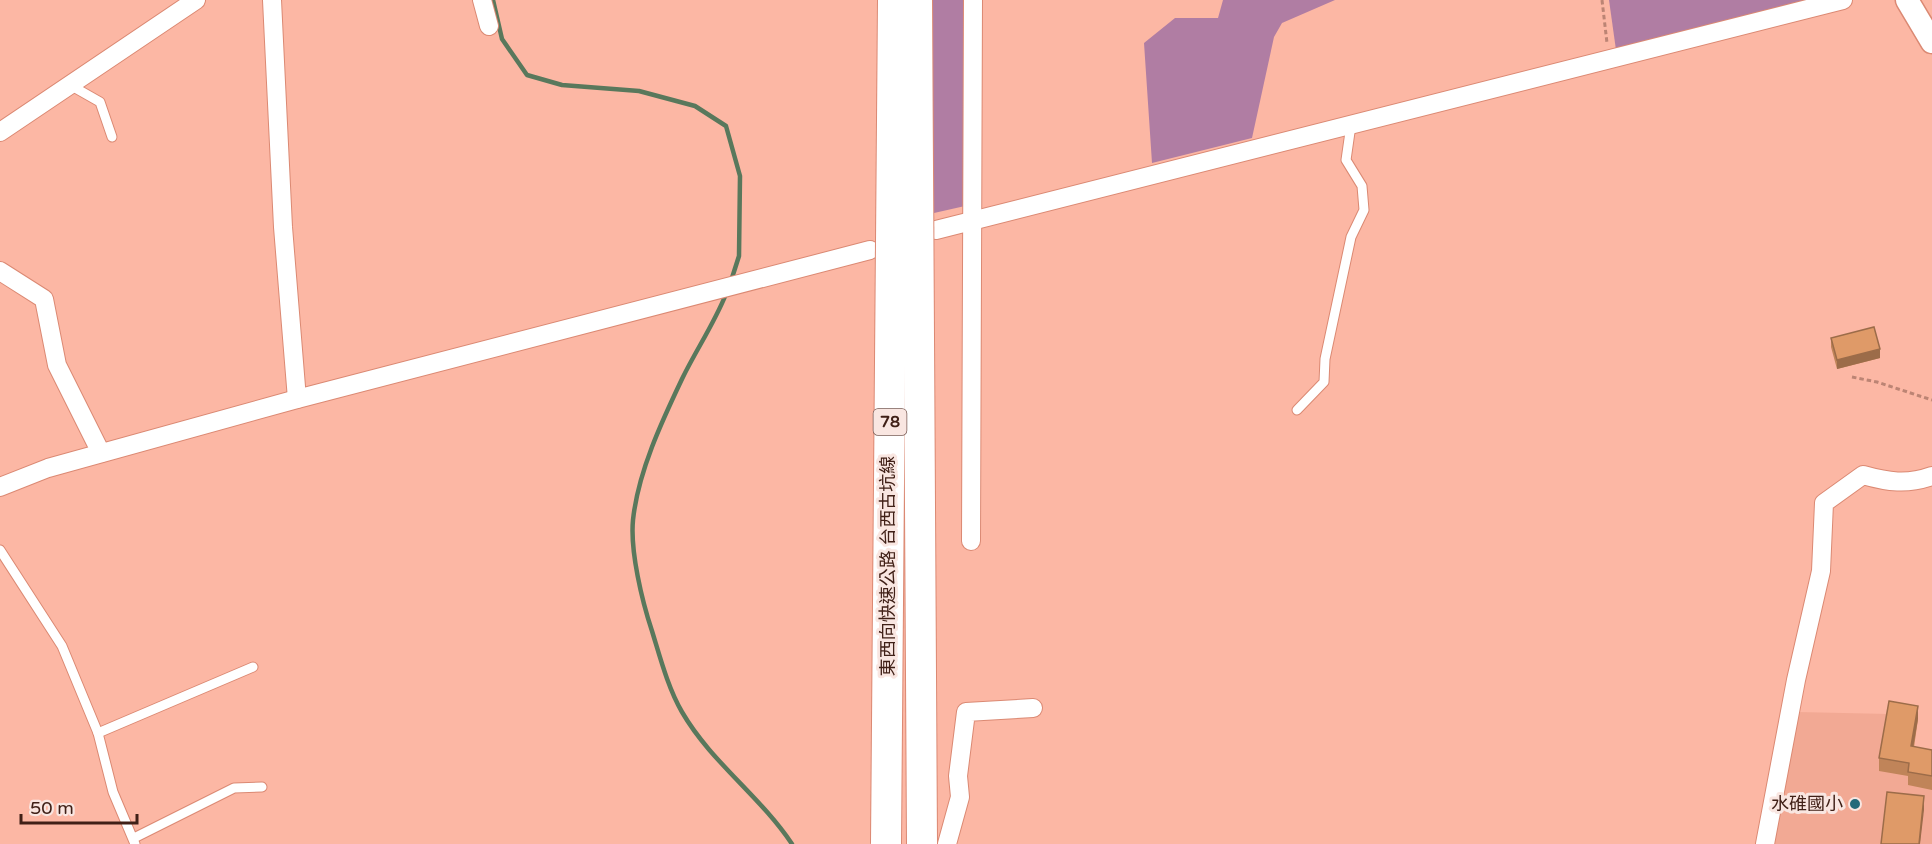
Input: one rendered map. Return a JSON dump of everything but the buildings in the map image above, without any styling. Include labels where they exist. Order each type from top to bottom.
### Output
[{"type":"highway","name":"東西向快速公路 台西古坑線","points":[[886,844],[893,0]]},
{"type":"highway","name":"東西向快速公路 台西古坑線","points":[[917,0],[922,844]]},
{"type":"street","points":[[0,132],[68,84],[196,0]]},
{"type":"street","points":[[272,0],[283,227],[297,399]]},
{"type":"street","points":[[482,0],[489,26]]},
{"type":"street","points":[[971,541],[973,0]]},
{"type":"street","points":[[936,230],[1844,0]]},
{"type":"street","points":[[1907,0],[1932,42]]},
{"type":"street","points":[[0,487],[48,468],[297,399],[870,250]]},
{"type":"street","points":[[0,271],[44,299],[57,365],[101,453]]},
{"type":"street","points":[[1765,844],[1796,680],[1821,571],[1824,504],[1863,475],[1887,482],[1908,483],[1932,476]]},
{"type":"street","points":[[947,844],[960,796],[958,776],[966,712],[1033,708]]},
{"type":"lane","points":[[68,84],[100,102],[112,137]]},
{"type":"lane","points":[[1297,410],[1324,382],[1325,359],[1351,237],[1364,210],[1362,186],[1346,160],[1351,125]]},
{"type":"lane","points":[[0,550],[62,646],[98,733],[112,792],[134,841],[234,788],[262,787]]},
{"type":"lane","points":[[98,733],[253,667]]},
{"type":"path","points":[[1602,0],[1609,60]]},
{"type":"path","points":[[1852,377],[1877,382],[1932,400]]},
{"type":"shaded area","points":[[930,0],[965,0],[965,206],[934,213]]},
{"type":"shaded area","points":[[1223,0],[1335,0],[1282,23],[1274,37],[1252,138],[1152,163],[1144,43],[1175,18],[1218,18]]},
{"type":"shaded area","points":[[1609,0],[1812,0],[1616,50]]},
{"type":"shaded area","name":"水碓國小","points":[[1797,712],[1889,714],[1918,719],[1912,760],[1932,764],[1932,844],[1769,844]]},
{"type":"waterway","points":[[493,0],[502,39],[527,75],[562,85],[639,91],[695,106],[726,126],[740,176],[739,256],[731,281]]},
{"type":"waterway","points":[[726,294],[682,379],[645,465],[633,520],[633,546],[644,605],[677,703],[707,747],[765,810],[792,844]]},
{"type":"place","name":"水碓國小","points":[[1855,804]]}]
